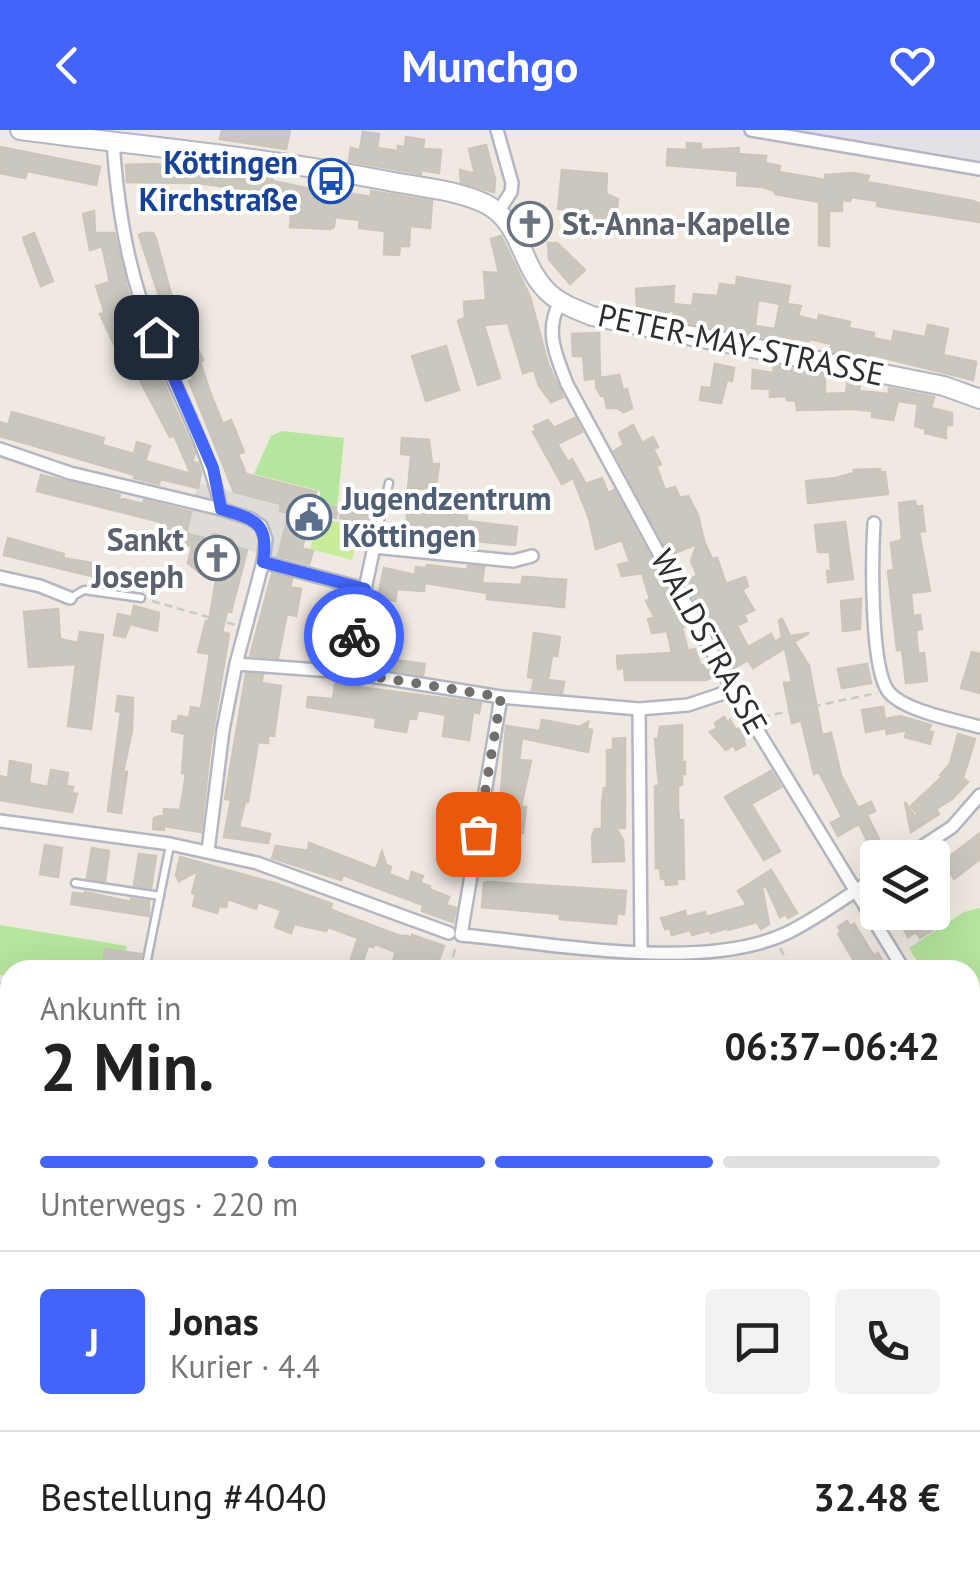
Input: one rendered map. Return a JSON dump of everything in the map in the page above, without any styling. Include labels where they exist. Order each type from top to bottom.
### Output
[{"type":"main road","points":[[20,130],[337,172],[467,197],[498,212]]},
{"type":"main road","name":"PETER-MAY-STRASSE","points":[[498,212],[512,226],[544,289],[560,302],[592,316],[944,386],[980,399]]},
{"type":"street","points":[[496,130],[512,184],[498,212]]},
{"type":"street","points":[[751,130],[980,169]]},
{"type":"street","points":[[113,142],[120,223],[142,304],[213,468],[221,509]]},
{"type":"street","name":"WALDSTRASSE","points":[[560,302],[550,321],[554,350],[567,384],[750,720],[898,960]]},
{"type":"street","points":[[0,449],[70,473],[221,509],[251,518],[261,526],[266,539],[263,562],[223,730],[208,851]]},
{"type":"street","points":[[874,523],[871,562],[876,634],[880,670],[888,691],[908,706],[980,727]]},
{"type":"street","points":[[346,672],[374,547],[514,561],[532,556]]},
{"type":"street","points":[[263,562],[365,589]]},
{"type":"street","points":[[0,577],[70,598]]},
{"type":"street","points":[[236,664],[346,672],[501,697],[640,709],[688,705],[733,690]]},
{"type":"street","points":[[455,934],[501,697]]},
{"type":"street","points":[[640,709],[641,952]]},
{"type":"street","points":[[932,840],[952,827],[980,795]]},
{"type":"street","points":[[0,821],[170,844],[257,863],[455,934],[641,952],[697,953],[776,938],[860,887]]},
{"type":"lane","points":[[374,547],[388,483]]},
{"type":"lane","points":[[70,598],[84,590],[140,598]]},
{"type":"lane","points":[[147,960],[170,844]]},
{"type":"lane","points":[[74,883],[160,896]]},
{"type":"path","points":[[140,598],[246,628]]},
{"type":"path","points":[[750,720],[888,691]]},
{"type":"path","points":[[776,938],[786,960]]},
{"type":"shaded area","points":[[787,130],[980,130],[980,166]]},
{"type":"shaded area","points":[[198,483],[281,504],[280,511],[289,513],[278,560],[232,543],[186,534]]},
{"type":"green space","points":[[282,431],[344,438],[337,507],[321,503],[320,491],[254,474],[271,436]]},
{"type":"green space","points":[[319,517],[360,528],[352,560],[310,549]]},
{"type":"green space","points":[[980,908],[980,960],[916,960],[909,948],[936,930],[950,930],[950,921]]},
{"type":"green space","points":[[0,925],[127,946],[125,960],[0,960]]},
{"type":"building","points":[[222,130],[290,130],[286,149],[220,139]]},
{"type":"building","points":[[363,132],[379,134],[377,148],[398,151],[398,146],[405,147],[406,137],[424,140],[423,149],[441,150],[439,173],[421,170],[421,174],[349,161],[351,148],[360,150]]},
{"type":"building","points":[[687,143],[701,144],[701,150],[739,148],[738,154],[766,156],[765,163],[780,166],[779,172],[825,180],[825,175],[854,173],[869,176],[867,182],[973,201],[980,204],[980,222],[877,206],[878,201],[851,197],[850,201],[842,200],[842,211],[829,211],[829,246],[819,245],[819,202],[775,194],[763,187],[737,185],[738,171],[667,165],[668,149],[687,150]]},
{"type":"building","points":[[486,145],[495,179],[494,192],[461,182],[460,170],[475,174],[469,149]]},
{"type":"building","points":[[0,147],[100,167],[96,185],[27,171],[25,178],[0,173]]},
{"type":"building","points":[[154,164],[273,176],[272,181],[346,196],[347,193],[371,197],[371,191],[432,201],[430,228],[410,226],[409,246],[400,246],[399,255],[384,254],[385,231],[359,228],[360,220],[335,217],[330,229],[290,227],[291,212],[258,201],[260,191],[197,183],[127,182],[126,165]]},
{"type":"building","points":[[562,170],[607,174],[606,194],[618,199],[616,221],[566,217],[567,210],[558,209]]},
{"type":"building","points":[[94,211],[95,233],[114,233],[134,317],[195,453],[192,462],[198,463],[201,473],[198,488],[160,479],[159,484],[134,478],[135,475],[0,436],[0,422],[8,425],[12,412],[104,438],[102,445],[134,454],[137,442],[150,446],[145,461],[191,474],[174,435],[170,437],[126,354],[120,357],[100,314],[104,313],[96,286],[110,282],[102,246],[90,250],[83,214]]},
{"type":"building","points":[[34,233],[53,281],[41,286],[23,238]]},
{"type":"building","points":[[153,233],[156,239],[171,294],[203,360],[200,362],[211,395],[223,424],[231,420],[244,452],[238,454],[246,474],[316,492],[314,503],[338,508],[336,518],[311,512],[302,548],[313,551],[309,564],[278,556],[289,513],[280,511],[281,504],[234,492],[164,311],[139,235]]},
{"type":"building","points":[[501,236],[530,297],[548,364],[563,397],[551,402],[539,386],[534,370],[523,373],[508,323],[484,325],[500,378],[478,385],[458,321],[465,318],[464,302],[486,300],[484,272],[499,273],[491,239]]},
{"type":"building","points":[[548,243],[557,243],[585,270],[570,284],[549,259]]},
{"type":"building","points":[[737,277],[790,286],[787,304],[801,306],[798,316],[818,321],[819,315],[850,322],[849,328],[892,342],[894,331],[925,337],[928,325],[948,329],[943,355],[976,362],[973,380],[869,354],[868,358],[830,351],[832,344],[810,339],[793,338],[792,343],[675,320],[673,309],[667,313],[637,307],[636,289],[674,286],[673,304],[692,306],[694,294],[718,296],[720,284],[736,286]],"holes":[[[758,300],[780,304],[775,329],[755,326]]]},
{"type":"building","points":[[599,333],[600,378],[619,375],[632,408],[624,412],[607,408],[604,395],[596,387],[596,378],[585,380],[583,356],[573,356],[572,334]]},
{"type":"building","points":[[446,346],[459,390],[426,401],[412,356]]},
{"type":"building","points":[[715,364],[734,368],[721,403],[700,400],[702,387],[711,388]]},
{"type":"building","points":[[773,365],[825,375],[825,394],[846,393],[848,380],[860,382],[859,391],[889,394],[889,388],[934,397],[931,408],[952,413],[952,425],[946,425],[946,438],[925,433],[926,429],[915,426],[918,404],[898,401],[893,420],[888,419],[889,412],[887,419],[872,417],[872,411],[854,409],[797,410],[796,401],[787,400],[786,396],[770,397],[770,389],[752,388],[753,370],[774,373]]},
{"type":"building","points":[[575,418],[582,432],[557,444],[568,462],[572,459],[586,484],[602,478],[608,493],[614,490],[687,625],[682,628],[688,651],[695,649],[701,666],[708,663],[715,676],[706,680],[625,680],[624,668],[618,669],[617,656],[672,653],[667,631],[652,633],[648,619],[655,618],[646,601],[650,599],[642,573],[622,576],[618,565],[630,562],[622,540],[596,549],[573,478],[562,484],[533,432],[534,426],[548,420],[554,428]]},
{"type":"building","points":[[633,425],[642,443],[653,437],[658,447],[653,449],[661,464],[656,466],[665,490],[675,487],[680,498],[688,496],[698,515],[704,541],[712,559],[717,558],[726,584],[745,577],[748,586],[742,590],[754,610],[744,615],[747,621],[737,626],[748,647],[771,634],[775,642],[782,637],[782,619],[790,636],[809,633],[794,642],[809,666],[822,735],[831,733],[841,775],[858,808],[871,802],[875,811],[867,815],[880,840],[867,840],[859,824],[838,836],[831,823],[842,817],[819,772],[814,774],[801,720],[792,723],[784,683],[792,682],[785,648],[753,668],[748,660],[732,669],[725,656],[729,654],[713,624],[693,596],[689,580],[697,575],[691,561],[697,544],[670,555],[614,451],[624,445],[619,433]]},
{"type":"building","points":[[402,438],[429,440],[432,464],[439,464],[436,487],[408,490],[411,455],[401,454]]},
{"type":"building","points":[[854,470],[885,472],[888,494],[808,503],[806,481],[836,478]]},
{"type":"building","points":[[41,475],[143,504],[144,500],[191,512],[186,534],[209,539],[213,534],[233,540],[234,546],[247,550],[222,632],[229,634],[201,832],[164,826],[164,830],[153,829],[154,818],[164,815],[164,809],[180,810],[186,774],[182,773],[185,734],[172,731],[173,721],[177,722],[179,716],[189,718],[191,707],[201,709],[210,654],[198,652],[209,621],[217,575],[200,573],[188,563],[192,546],[167,540],[169,533],[159,531],[161,522],[37,491]]},
{"type":"building","points":[[915,501],[916,507],[922,506],[925,531],[919,532],[930,591],[911,593],[913,616],[920,615],[922,629],[916,630],[918,654],[924,653],[927,681],[906,683],[902,650],[897,650],[888,571],[894,570],[891,543],[902,540],[899,503]]},
{"type":"building","points":[[343,503],[376,507],[372,524],[340,518]]},
{"type":"building","points":[[407,510],[467,516],[467,521],[517,527],[515,545],[438,537],[437,544],[426,543],[426,537],[409,535],[411,521],[407,520]]},
{"type":"building","points":[[845,522],[853,579],[828,582],[830,552],[818,552],[815,525]]},
{"type":"building","points":[[8,538],[64,554],[63,558],[103,565],[100,578],[4,555]]},
{"type":"building","points":[[468,566],[484,567],[482,583],[521,585],[523,577],[566,580],[564,607],[487,599],[487,593],[425,583],[424,591],[397,589],[395,601],[378,597],[384,568],[415,575],[416,567],[468,570]]},
{"type":"building","points":[[272,574],[292,579],[290,587],[301,589],[296,616],[287,614],[278,658],[250,656]]},
{"type":"building","points":[[338,592],[348,594],[344,616],[349,617],[337,660],[323,661],[324,642],[331,643]]},
{"type":"building","points":[[861,599],[860,629],[843,631],[841,601]]},
{"type":"building","points":[[134,606],[159,613],[157,631],[130,624]]},
{"type":"building","points":[[58,609],[60,639],[78,643],[80,632],[103,635],[91,729],[68,726],[76,664],[29,667],[24,612]]},
{"type":"building","points":[[118,614],[131,617],[125,637],[114,635]]},
{"type":"building","points":[[378,627],[396,629],[396,660],[425,664],[423,675],[357,664],[361,648],[374,650],[373,633],[377,633]]},
{"type":"building","points":[[534,633],[560,637],[548,680],[564,682],[562,693],[532,690],[534,678],[528,677]]},
{"type":"building","points":[[972,652],[980,654],[980,693],[961,688]]},
{"type":"building","points":[[867,664],[871,683],[842,688],[838,669]]},
{"type":"building","points":[[246,674],[263,675],[261,683],[281,686],[274,736],[268,735],[268,743],[258,742],[248,802],[239,827],[270,834],[268,843],[224,837],[231,800],[225,799]]},
{"type":"building","points":[[335,684],[481,703],[479,713],[473,712],[469,740],[443,736],[446,715],[418,710],[416,719],[409,718],[406,732],[375,727],[376,718],[307,707],[308,697],[333,699]]},
{"type":"building","points":[[118,696],[133,698],[121,813],[108,811],[121,712],[116,711]]},
{"type":"building","points":[[883,707],[885,719],[900,716],[931,725],[930,744],[905,737],[907,730],[887,734],[886,728],[866,732],[862,710]]},
{"type":"building","points":[[724,717],[736,730],[740,728],[746,738],[745,745],[736,750],[733,745],[726,750],[710,732]]},
{"type":"building","points":[[542,720],[580,727],[588,722],[587,729],[592,730],[588,752],[522,738],[519,760],[531,761],[521,806],[526,807],[523,833],[516,858],[499,856],[496,823],[505,813],[497,811],[494,805],[501,792],[506,726],[540,731]]},
{"type":"building","points":[[682,725],[685,774],[682,785],[678,785],[678,808],[679,820],[683,820],[684,879],[666,885],[660,868],[656,868],[655,786],[659,786],[655,739],[660,727]]},
{"type":"building","points":[[958,734],[975,739],[963,778],[968,782],[936,809],[939,814],[911,832],[905,802],[915,817],[918,815],[911,806],[942,777]]},
{"type":"building","points":[[625,738],[625,828],[616,828],[623,840],[624,861],[593,862],[592,837],[595,829],[602,829],[607,750],[613,750],[613,739]]},
{"type":"building","points":[[10,761],[31,765],[29,783],[48,787],[51,770],[68,773],[66,786],[73,787],[72,793],[77,794],[72,812],[0,800],[0,776],[8,778]]},
{"type":"building","points":[[771,771],[781,787],[751,804],[780,851],[764,860],[725,797]]},
{"type":"building","points":[[980,833],[980,859],[954,879],[950,856]]},
{"type":"building","points":[[309,843],[376,869],[382,852],[386,865],[391,867],[389,874],[409,882],[412,872],[423,876],[420,883],[449,897],[446,905],[456,908],[453,922],[422,911],[423,905],[343,875],[341,880],[272,858],[276,846],[308,851]]},
{"type":"building","points":[[45,845],[62,848],[58,877],[40,874]]},
{"type":"building","points":[[92,848],[109,851],[105,881],[87,878]]},
{"type":"building","points":[[139,854],[156,856],[151,888],[134,885]]},
{"type":"building","points":[[180,857],[277,884],[400,936],[411,940],[412,935],[444,946],[439,960],[393,960],[396,952],[375,944],[368,946],[363,960],[354,960],[358,938],[328,927],[326,931],[294,924],[291,933],[275,927],[281,910],[258,902],[256,909],[228,899],[226,907],[219,906],[217,913],[193,906],[198,871],[179,881],[176,875]]},
{"type":"building","points":[[771,870],[797,913],[780,917],[766,886],[762,887],[769,924],[761,929],[757,922],[692,935],[690,930],[672,935],[670,928],[665,929],[661,918],[685,911],[686,917],[705,912],[706,917],[747,905],[738,891]]},
{"type":"building","points":[[484,883],[626,891],[624,914],[617,913],[616,924],[482,907]]},
{"type":"building","points":[[73,893],[131,902],[149,901],[149,916],[71,904]]},
{"type":"building","points":[[847,921],[850,926],[854,924],[874,956],[878,953],[882,960],[853,960],[838,927]]},
{"type":"building","points":[[904,930],[932,930],[920,938],[916,932],[908,937]]},
{"type":"building","points":[[105,949],[141,954],[140,960],[104,960]]},
{"type":"way so far","points":[[354,636],[346,672],[501,697],[478,834]]},
{"type":"place","name":"Köttingen Kirchstraße","points":[[331,181]]},
{"type":"place","name":"St.-Anna-Kapelle","points":[[530,224]]},
{"type":"place","name":"Jugendzentrum Köttingen","points":[[309,517]]},
{"type":"place","name":"Sankt Joseph","points":[[217,558]]},
{"type":"route","points":[[156,337],[213,468],[221,509],[251,518],[261,526],[266,539],[263,562],[365,589],[354,636]]}]
